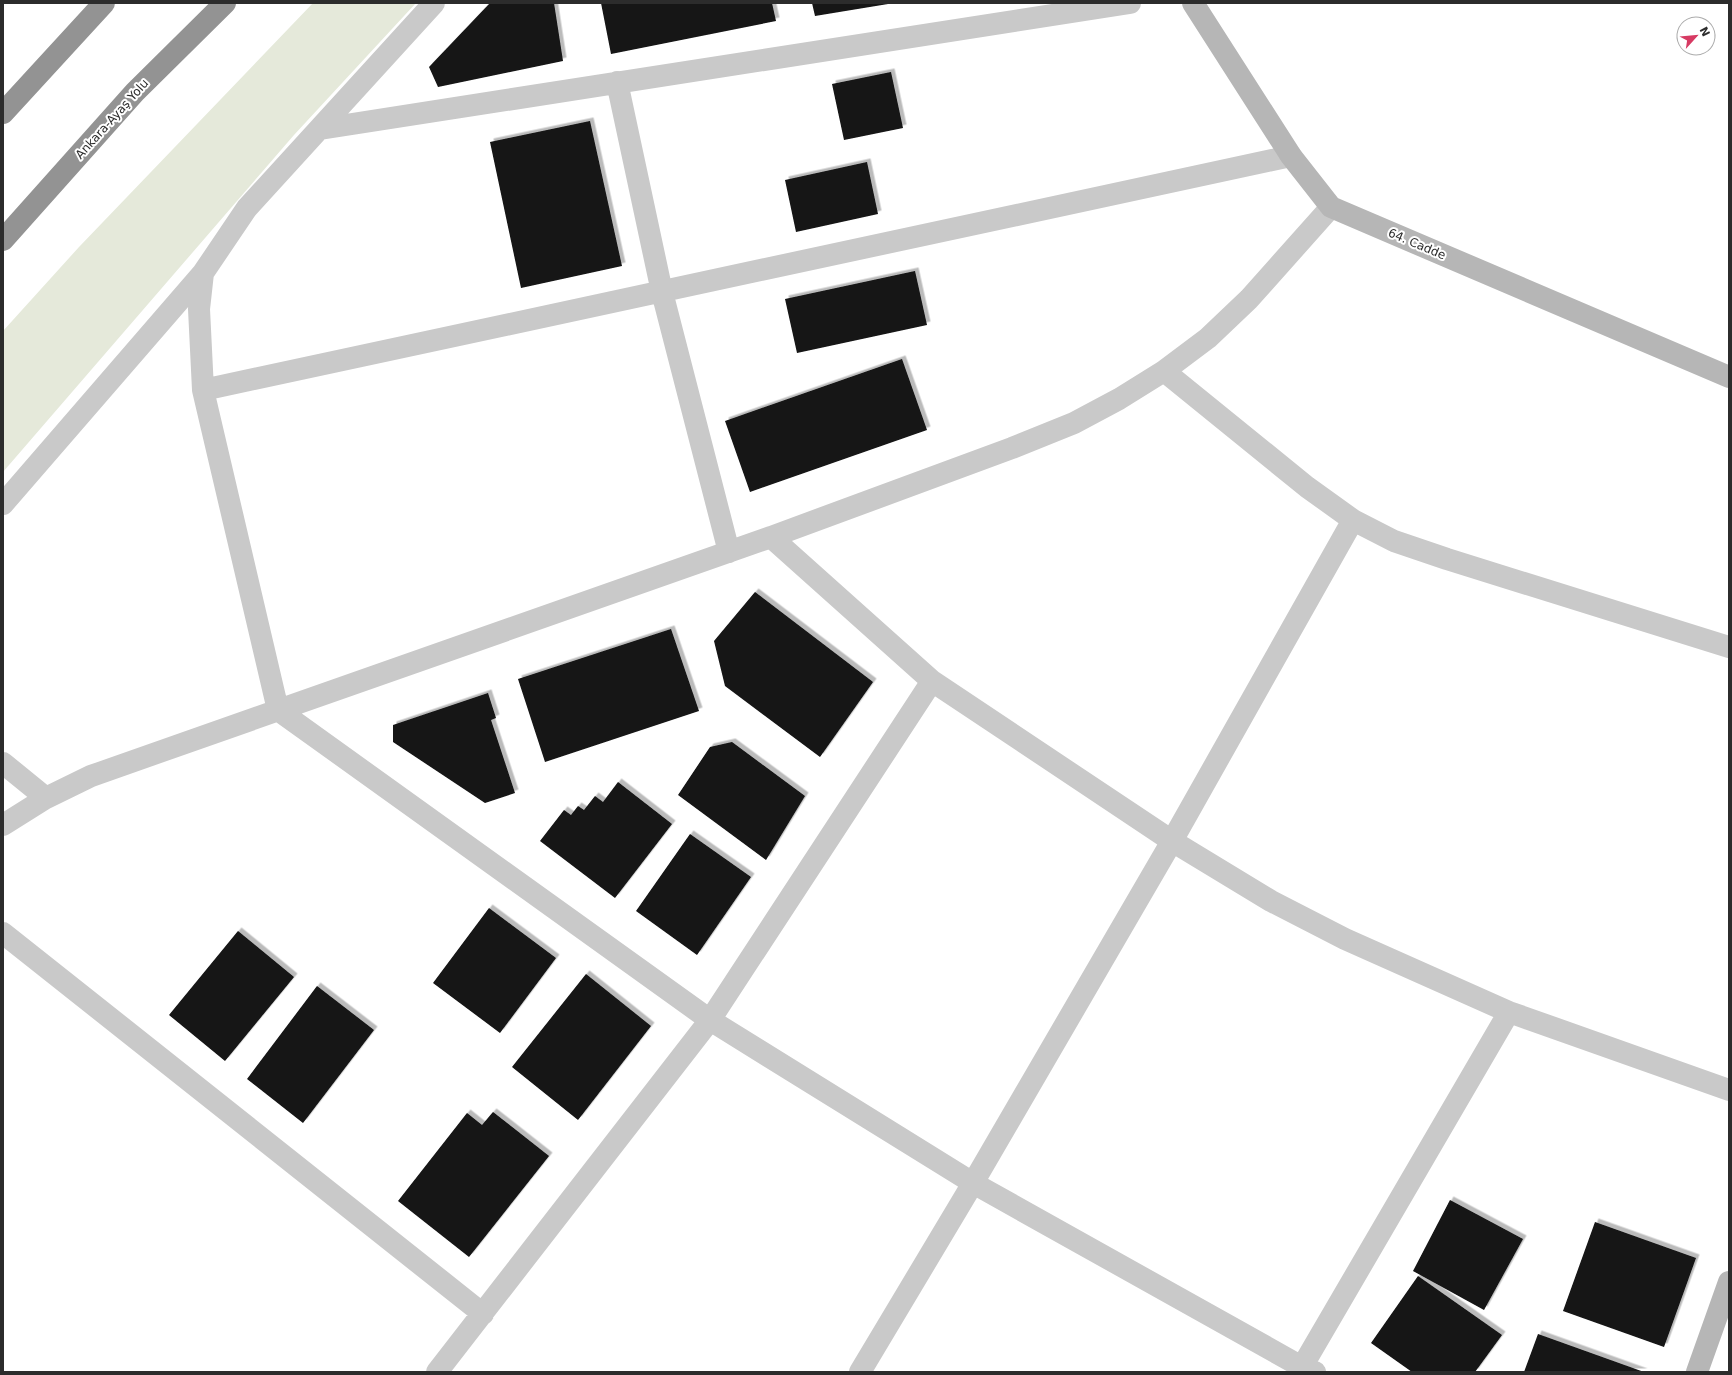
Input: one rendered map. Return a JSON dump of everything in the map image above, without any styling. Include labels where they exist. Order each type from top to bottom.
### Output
[{"type":"highway","points":[[3,113],[104,3]]},
{"type":"highway","name":"Ankara-Ayaş Yolu","points":[[3,240],[135,92],[225,3]]},
{"type":"main road","name":"64. Cadde","points":[[1193,3],[1292,156],[1331,207],[1729,377]]},
{"type":"main road","points":[[1697,1372],[1729,1282]]},
{"type":"street","points":[[3,504],[203,273],[247,208],[434,3]]},
{"type":"street","points":[[320,128],[1130,3]]},
{"type":"street","points":[[617,82],[662,292],[730,552]]},
{"type":"street","points":[[203,390],[1292,156]]},
{"type":"street","points":[[3,825],[46,798],[91,776],[730,552],[1012,448],[1074,423],[1120,399],[1164,371],[1208,338],[1249,299],[1331,207]]},
{"type":"street","points":[[203,273],[199,309],[203,390],[278,710],[710,1020],[973,1183],[1305,1370],[1509,1012]]},
{"type":"street","points":[[1164,371],[1307,487],[1354,520],[1394,541],[1729,647]]},
{"type":"street","points":[[860,1372],[973,1183],[1172,841],[1354,520]]},
{"type":"street","points":[[771,537],[932,681],[1172,841],[1271,901],[1344,939],[1509,1012],[1729,1090]]},
{"type":"street","points":[[438,1372],[710,1020],[932,681]]},
{"type":"street","points":[[3,763],[46,798]]},
{"type":"street","points":[[3,933],[483,1314]]},
{"type":"shaded area","points":[[313,3],[416,3],[294,135],[3,472],[3,331],[79,247]]},
{"type":"building","points":[[490,3],[554,3],[563,61],[438,87],[429,67]]},
{"type":"building","points":[[601,3],[772,3],[776,21],[611,54]]},
{"type":"building","points":[[812,3],[888,3],[888,4],[815,16]]},
{"type":"building","points":[[891,72],[903,128],[844,140],[832,84]]},
{"type":"building","points":[[590,121],[622,266],[521,288],[490,142]]},
{"type":"building","points":[[867,162],[878,214],[796,232],[785,180]]},
{"type":"building","points":[[915,271],[927,325],[797,353],[785,299]]},
{"type":"building","points":[[902,359],[927,430],[750,492],[725,421]]},
{"type":"building","points":[[755,592],[873,682],[820,757],[725,686],[714,641]]},
{"type":"building","points":[[671,629],[699,711],[545,762],[518,679]]},
{"type":"building","points":[[488,693],[496,718],[491,720],[515,793],[485,803],[393,742],[393,725]]},
{"type":"building","points":[[732,742],[805,796],[766,860],[678,795],[710,747]]},
{"type":"building","points":[[618,782],[672,824],[615,898],[540,841],[564,810],[571,815],[578,806],[584,810],[595,796],[603,802]]},
{"type":"building","points":[[690,834],[751,877],[697,955],[636,911]]},
{"type":"building","points":[[489,908],[556,958],[500,1033],[433,983]]},
{"type":"building","points":[[238,931],[294,977],[225,1061],[169,1015]]},
{"type":"building","points":[[586,974],[651,1026],[578,1120],[512,1067]]},
{"type":"building","points":[[317,986],[374,1030],[303,1123],[247,1079]]},
{"type":"building","points":[[493,1112],[549,1156],[469,1257],[398,1201],[467,1113],[482,1125]]},
{"type":"building","points":[[1450,1200],[1523,1239],[1484,1310],[1413,1271]]},
{"type":"building","points":[[1595,1222],[1696,1258],[1664,1347],[1563,1311]]},
{"type":"building","points":[[1418,1276],[1502,1335],[1475,1372],[1412,1372],[1371,1343]]},
{"type":"building","points":[[1538,1334],[1644,1372],[1524,1372]]}]
